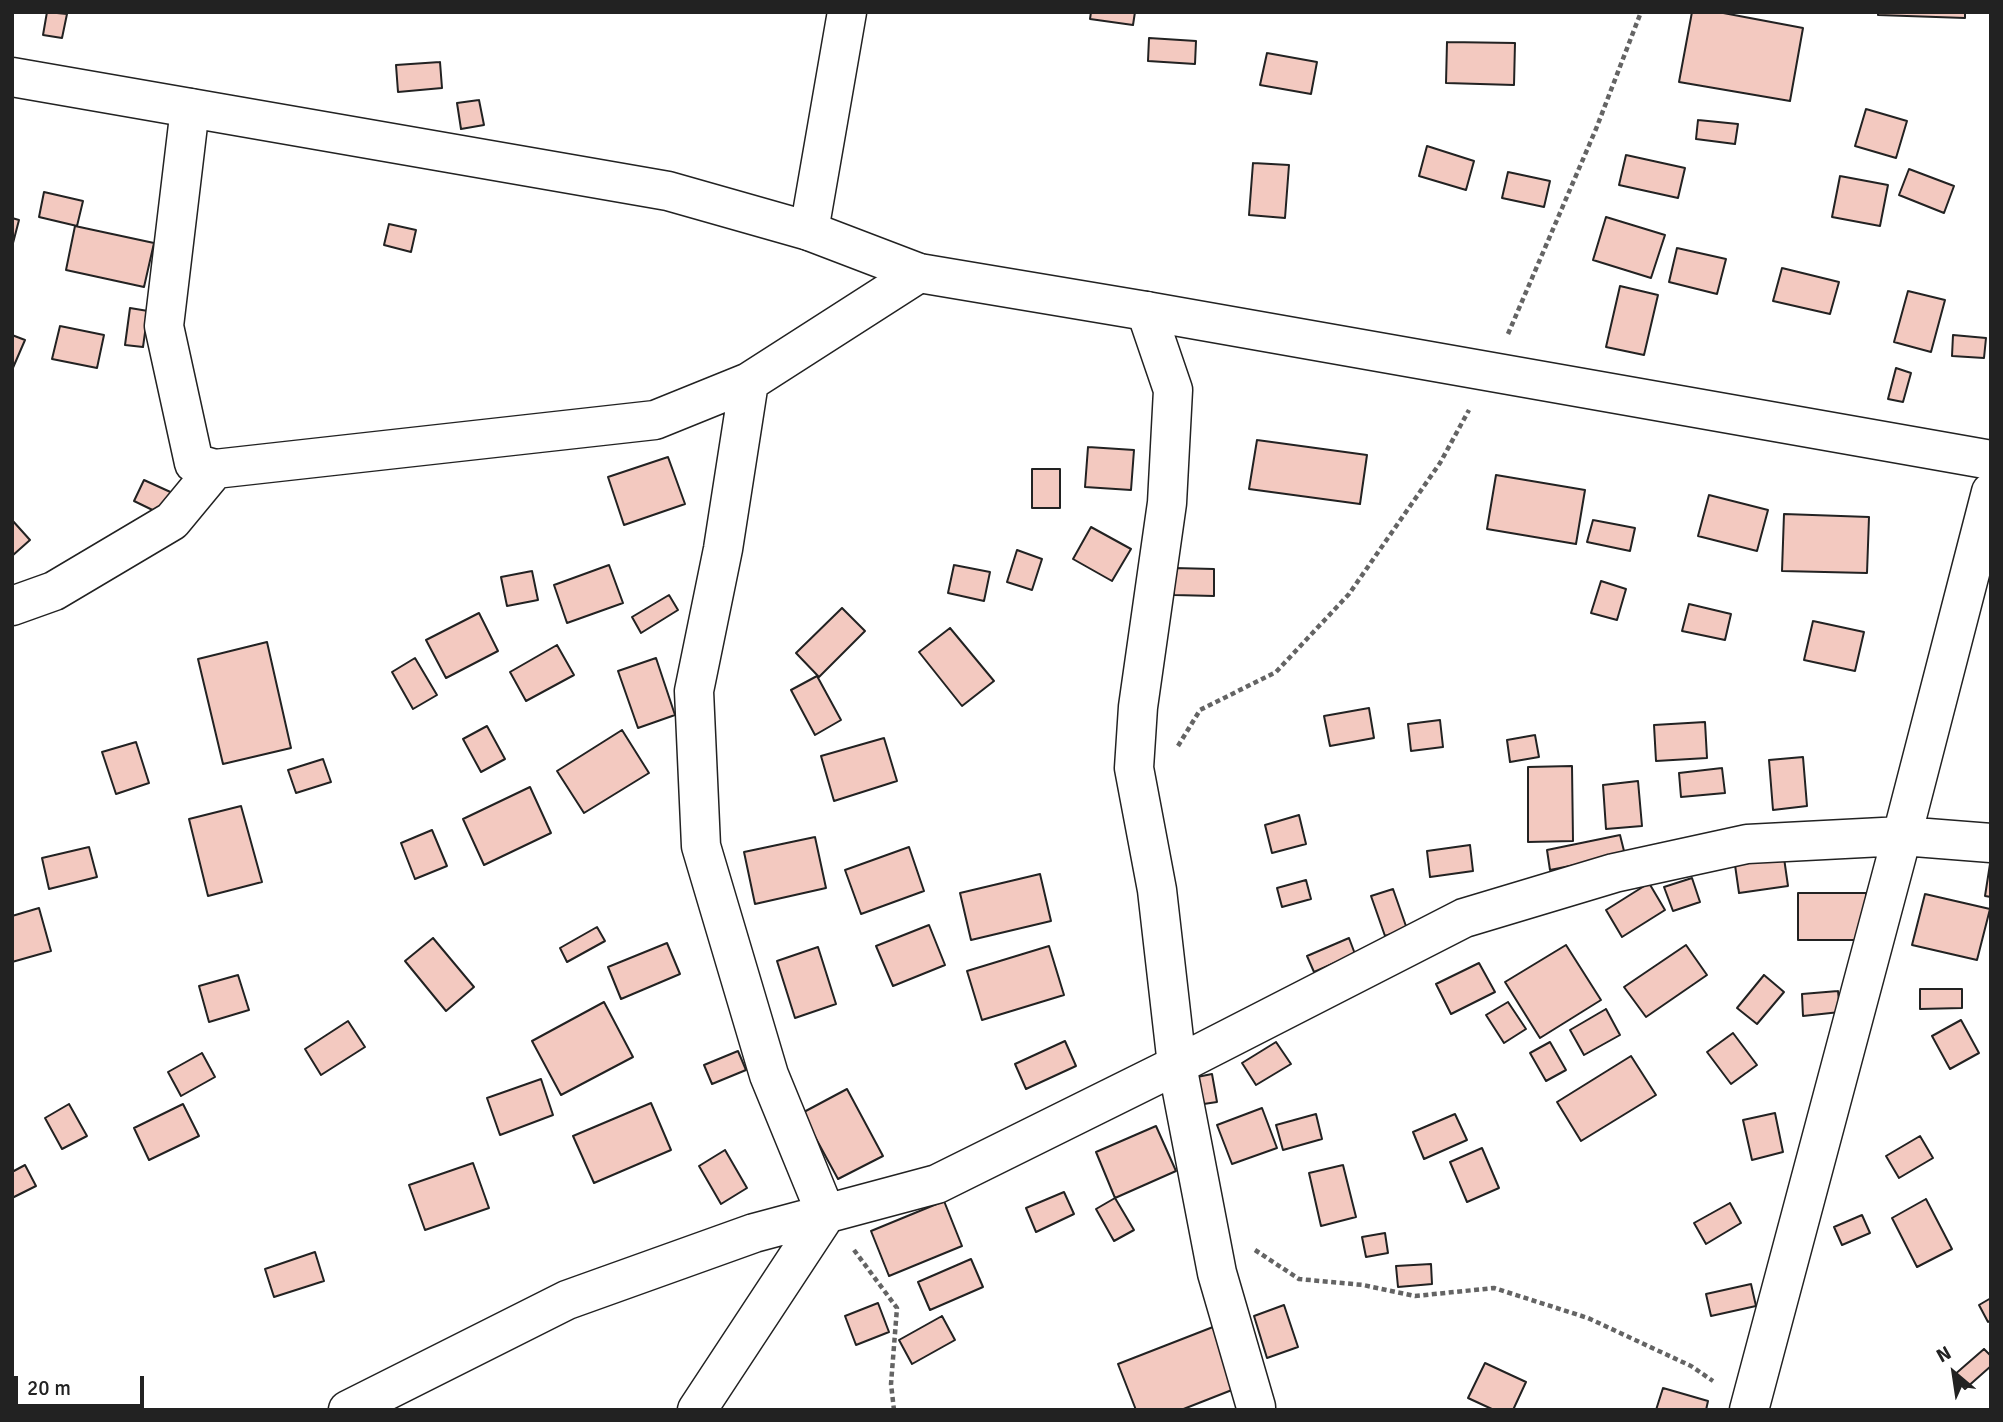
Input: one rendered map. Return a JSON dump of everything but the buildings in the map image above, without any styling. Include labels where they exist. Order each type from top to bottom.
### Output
[{"type":"street","points":[[809,231],[847,12]]},
{"type":"street","points":[[12,77],[668,191],[809,231],[919,273],[1991,460]]},
{"type":"street","points":[[190,108],[164,326],[194,463],[215,469],[656,420],[749,382],[919,273]]},
{"type":"street","points":[[1146,311],[1173,390],[1167,503],[1138,707],[1134,768],[1157,890],[1177,1065],[1217,1273],[1256,1407]]},
{"type":"street","points":[[749,382],[723,549],[694,691],[701,846],[769,1075],[826,1214]]},
{"type":"street","points":[[12,607],[54,591],[172,521],[215,469]]},
{"type":"street","points":[[1750,1408],[1991,492]]},
{"type":"street","points":[[348,1410],[567,1300],[754,1233],[937,1184],[1464,918],[1614,873],[1747,844],[1902,835],[1991,844]]},
{"type":"street","points":[[697,1410],[826,1214]]},
{"type":"path","points":[[1174,753],[1200,710],[1276,672],[1349,594],[1440,463],[1491,372],[1596,129],[1642,12]]},
{"type":"path","points":[[826,1214],[897,1308],[891,1384],[894,1410]]},
{"type":"path","points":[[1207,1219],[1299,1279],[1363,1284],[1415,1296],[1494,1288],[1588,1318],[1691,1366],[1750,1408]]}]
